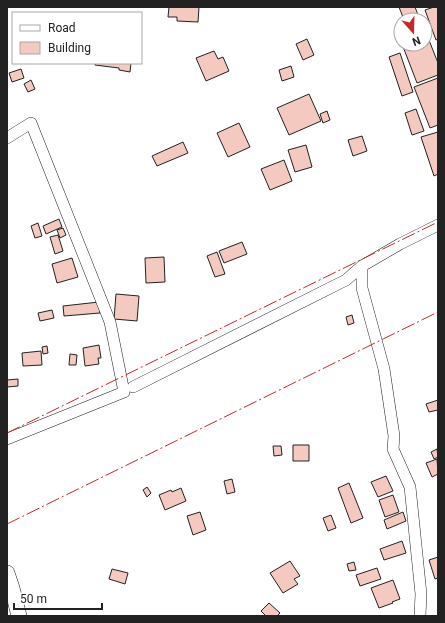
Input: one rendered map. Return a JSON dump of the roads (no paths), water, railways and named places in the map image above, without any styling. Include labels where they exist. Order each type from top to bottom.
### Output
[{"type":"street","points":[[7,138],[31,123],[110,322],[124,392],[7,439]]},
{"type":"street","points":[[133,387],[346,280],[362,266],[400,244],[438,225]]},
{"type":"street","points":[[362,266],[362,288],[384,369],[394,436],[393,449],[410,487],[421,594],[420,616]]},
{"type":"street","points":[[7,573],[19,616]]}]
